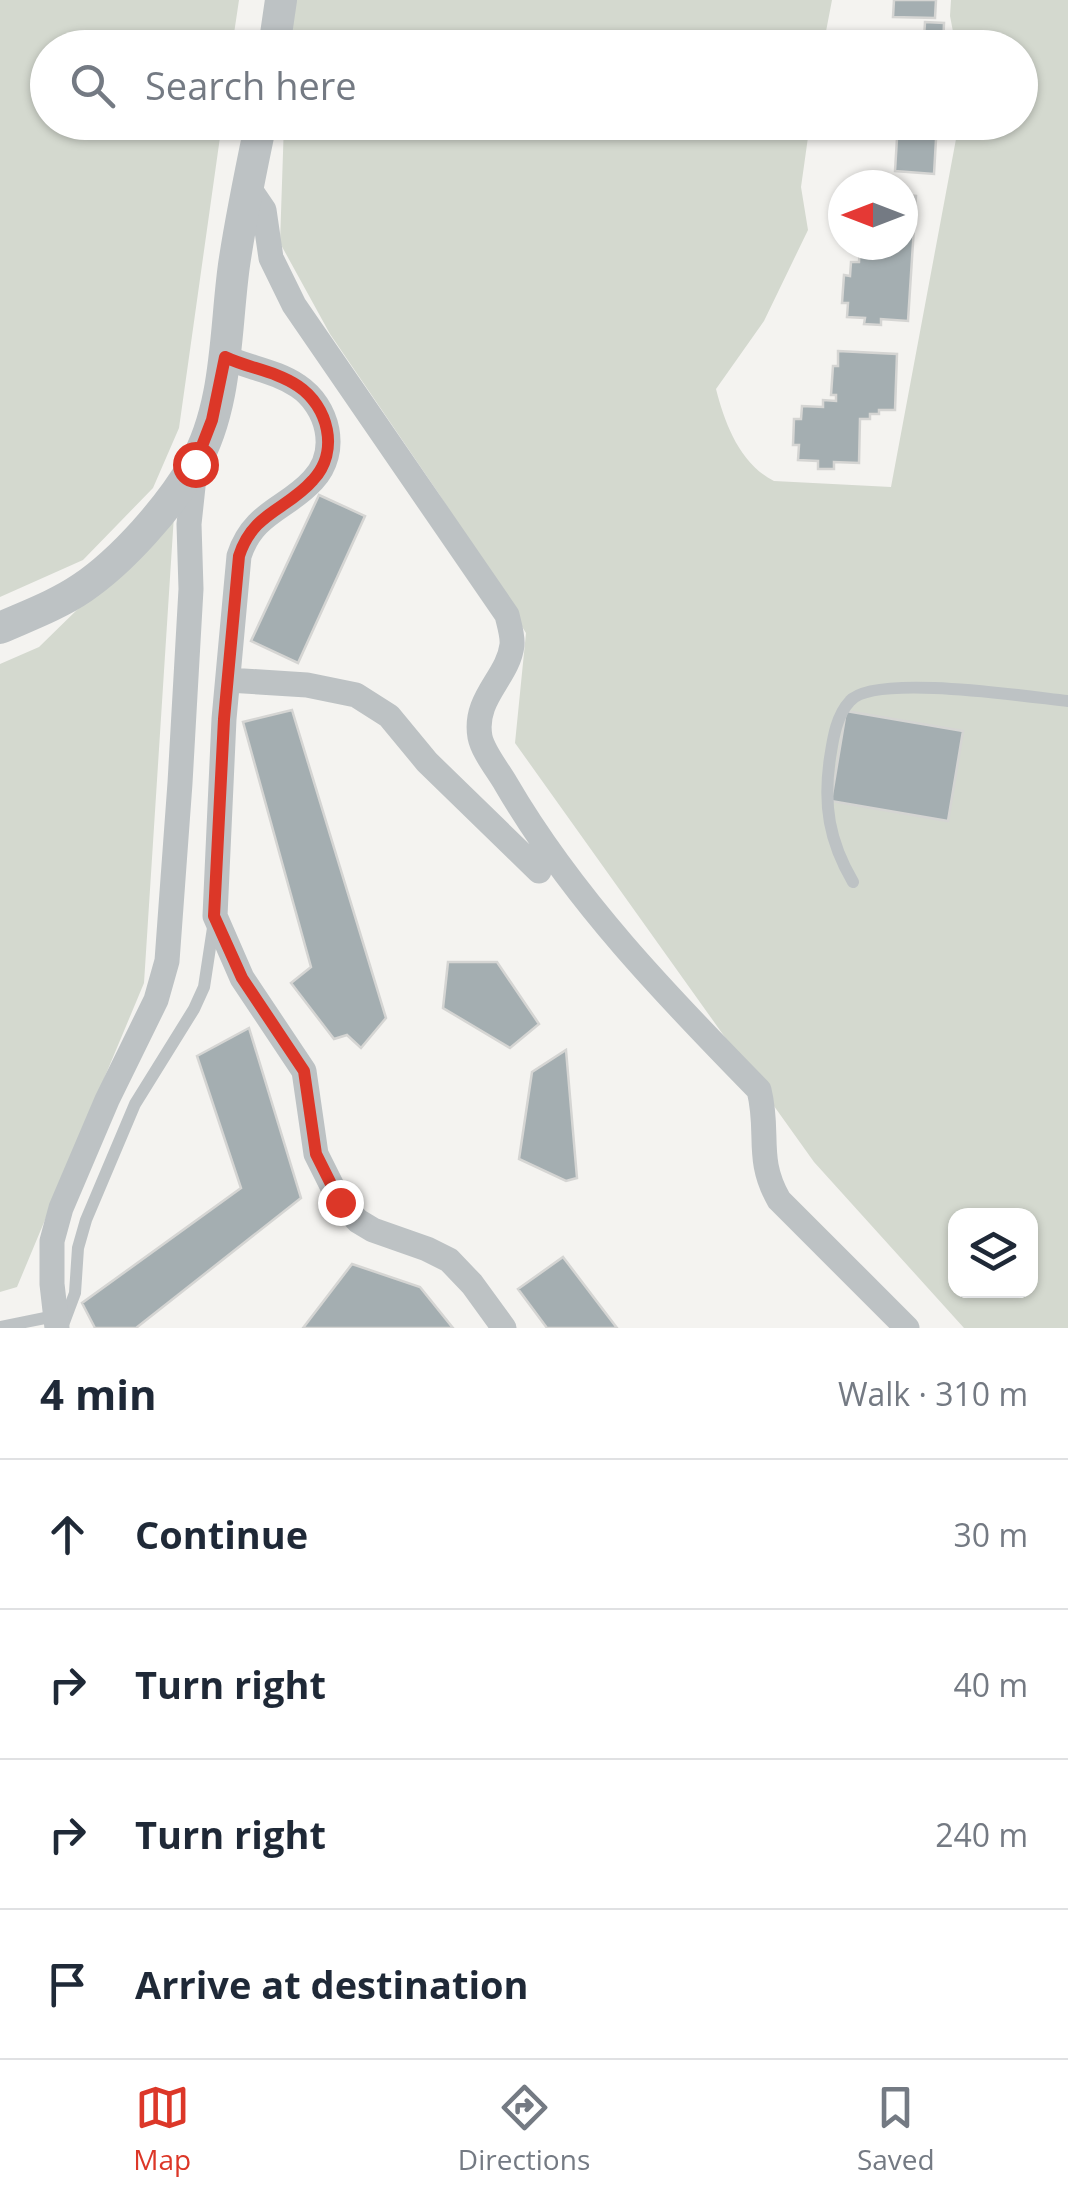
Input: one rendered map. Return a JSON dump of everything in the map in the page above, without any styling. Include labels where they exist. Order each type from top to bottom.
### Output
[{"type":"street","points":[[277,30],[281,0]]},
{"type":"street","points":[[58,1324],[52,1241],[61,1208],[107,1100],[156,1000],[167,961],[195,464],[212,420],[225,357],[232,278],[257,140]]},
{"type":"street","points":[[247,185],[264,210],[271,258],[294,306],[507,615],[513,642],[507,662],[488,691],[480,718],[480,740],[523,814],[629,954],[760,1090],[766,1177],[779,1200],[907,1328]]},
{"type":"street","points":[[225,357],[298,386],[322,410],[328,426],[325,455],[314,479],[273,509],[244,541],[239,556],[214,916],[242,978],[304,1071],[316,1154],[340,1202],[373,1230],[449,1260],[504,1328]]},
{"type":"street","points":[[0,628],[82,588],[118,558],[195,464]]},
{"type":"street","points":[[228,680],[307,686],[356,695],[389,716],[426,762],[539,872]]},
{"type":"lane","points":[[853,882],[832,838],[826,784],[834,730],[850,701],[860,693],[876,689],[934,687],[1068,701]]},
{"type":"lane","points":[[0,1327],[58,1324],[75,1293],[78,1248],[86,1220],[130,1113],[204,987],[214,916]]},
{"type":"shaded area","points":[[0,0],[239,0],[235,30],[30,30],[30,140],[220,140],[179,428],[153,488],[83,560],[0,597]]},
{"type":"shaded area","points":[[293,0],[832,0],[826,30],[290,30]]},
{"type":"shaded area","points":[[951,0],[1068,0],[1068,1328],[964,1328],[814,1162],[515,743],[526,633],[439,494],[330,334],[280,243],[283,140],[808,140],[801,187],[808,230],[764,321],[716,389],[729,429],[743,454],[774,481],[891,487],[956,140],[1038,140],[1038,30],[953,30]]},
{"type":"shaded area","points":[[174,515],[144,983],[17,1287],[0,1292],[0,664],[39,647]]},
{"type":"building","points":[[894,0],[936,0],[935,18],[893,17]]},
{"type":"building","points":[[925,22],[944,23],[944,30],[925,30]]},
{"type":"building","points":[[897,140],[936,140],[934,174],[895,170]]},
{"type":"building","points":[[912,260],[908,321],[881,319],[881,325],[864,324],[865,318],[847,317],[848,303],[842,303],[844,275],[850,276],[851,262]]},
{"type":"building","points":[[838,351],[897,354],[895,410],[879,410],[879,414],[870,414],[870,419],[860,419],[859,463],[834,462],[834,469],[818,469],[818,461],[798,460],[799,445],[793,445],[794,419],[801,419],[802,406],[823,407],[823,400],[836,401],[836,395],[831,395]]},
{"type":"building","points":[[319,495],[365,516],[298,663],[251,641]]},
{"type":"building","points":[[292,710],[386,1018],[361,1048],[347,1035],[334,1039],[291,983],[311,967],[243,722]]},
{"type":"building","points":[[846,711],[963,731],[948,821],[831,801]]},
{"type":"building","points":[[448,962],[497,962],[539,1024],[510,1048],[443,1008]]},
{"type":"building","points":[[249,1028],[301,1198],[136,1328],[95,1328],[82,1303],[241,1188],[197,1056]]},
{"type":"building","points":[[566,1050],[577,1178],[566,1181],[519,1159],[532,1072]]},
{"type":"building","points":[[563,1257],[617,1328],[547,1328],[518,1289]]},
{"type":"building","points":[[352,1264],[420,1287],[453,1328],[303,1328]]},
{"type":"route","points":[[195,464],[212,420],[225,357],[298,386],[322,410],[328,426],[323,465],[314,479],[254,526],[239,556],[224,719],[214,916],[242,978],[304,1071],[316,1154],[340,1202]]}]
